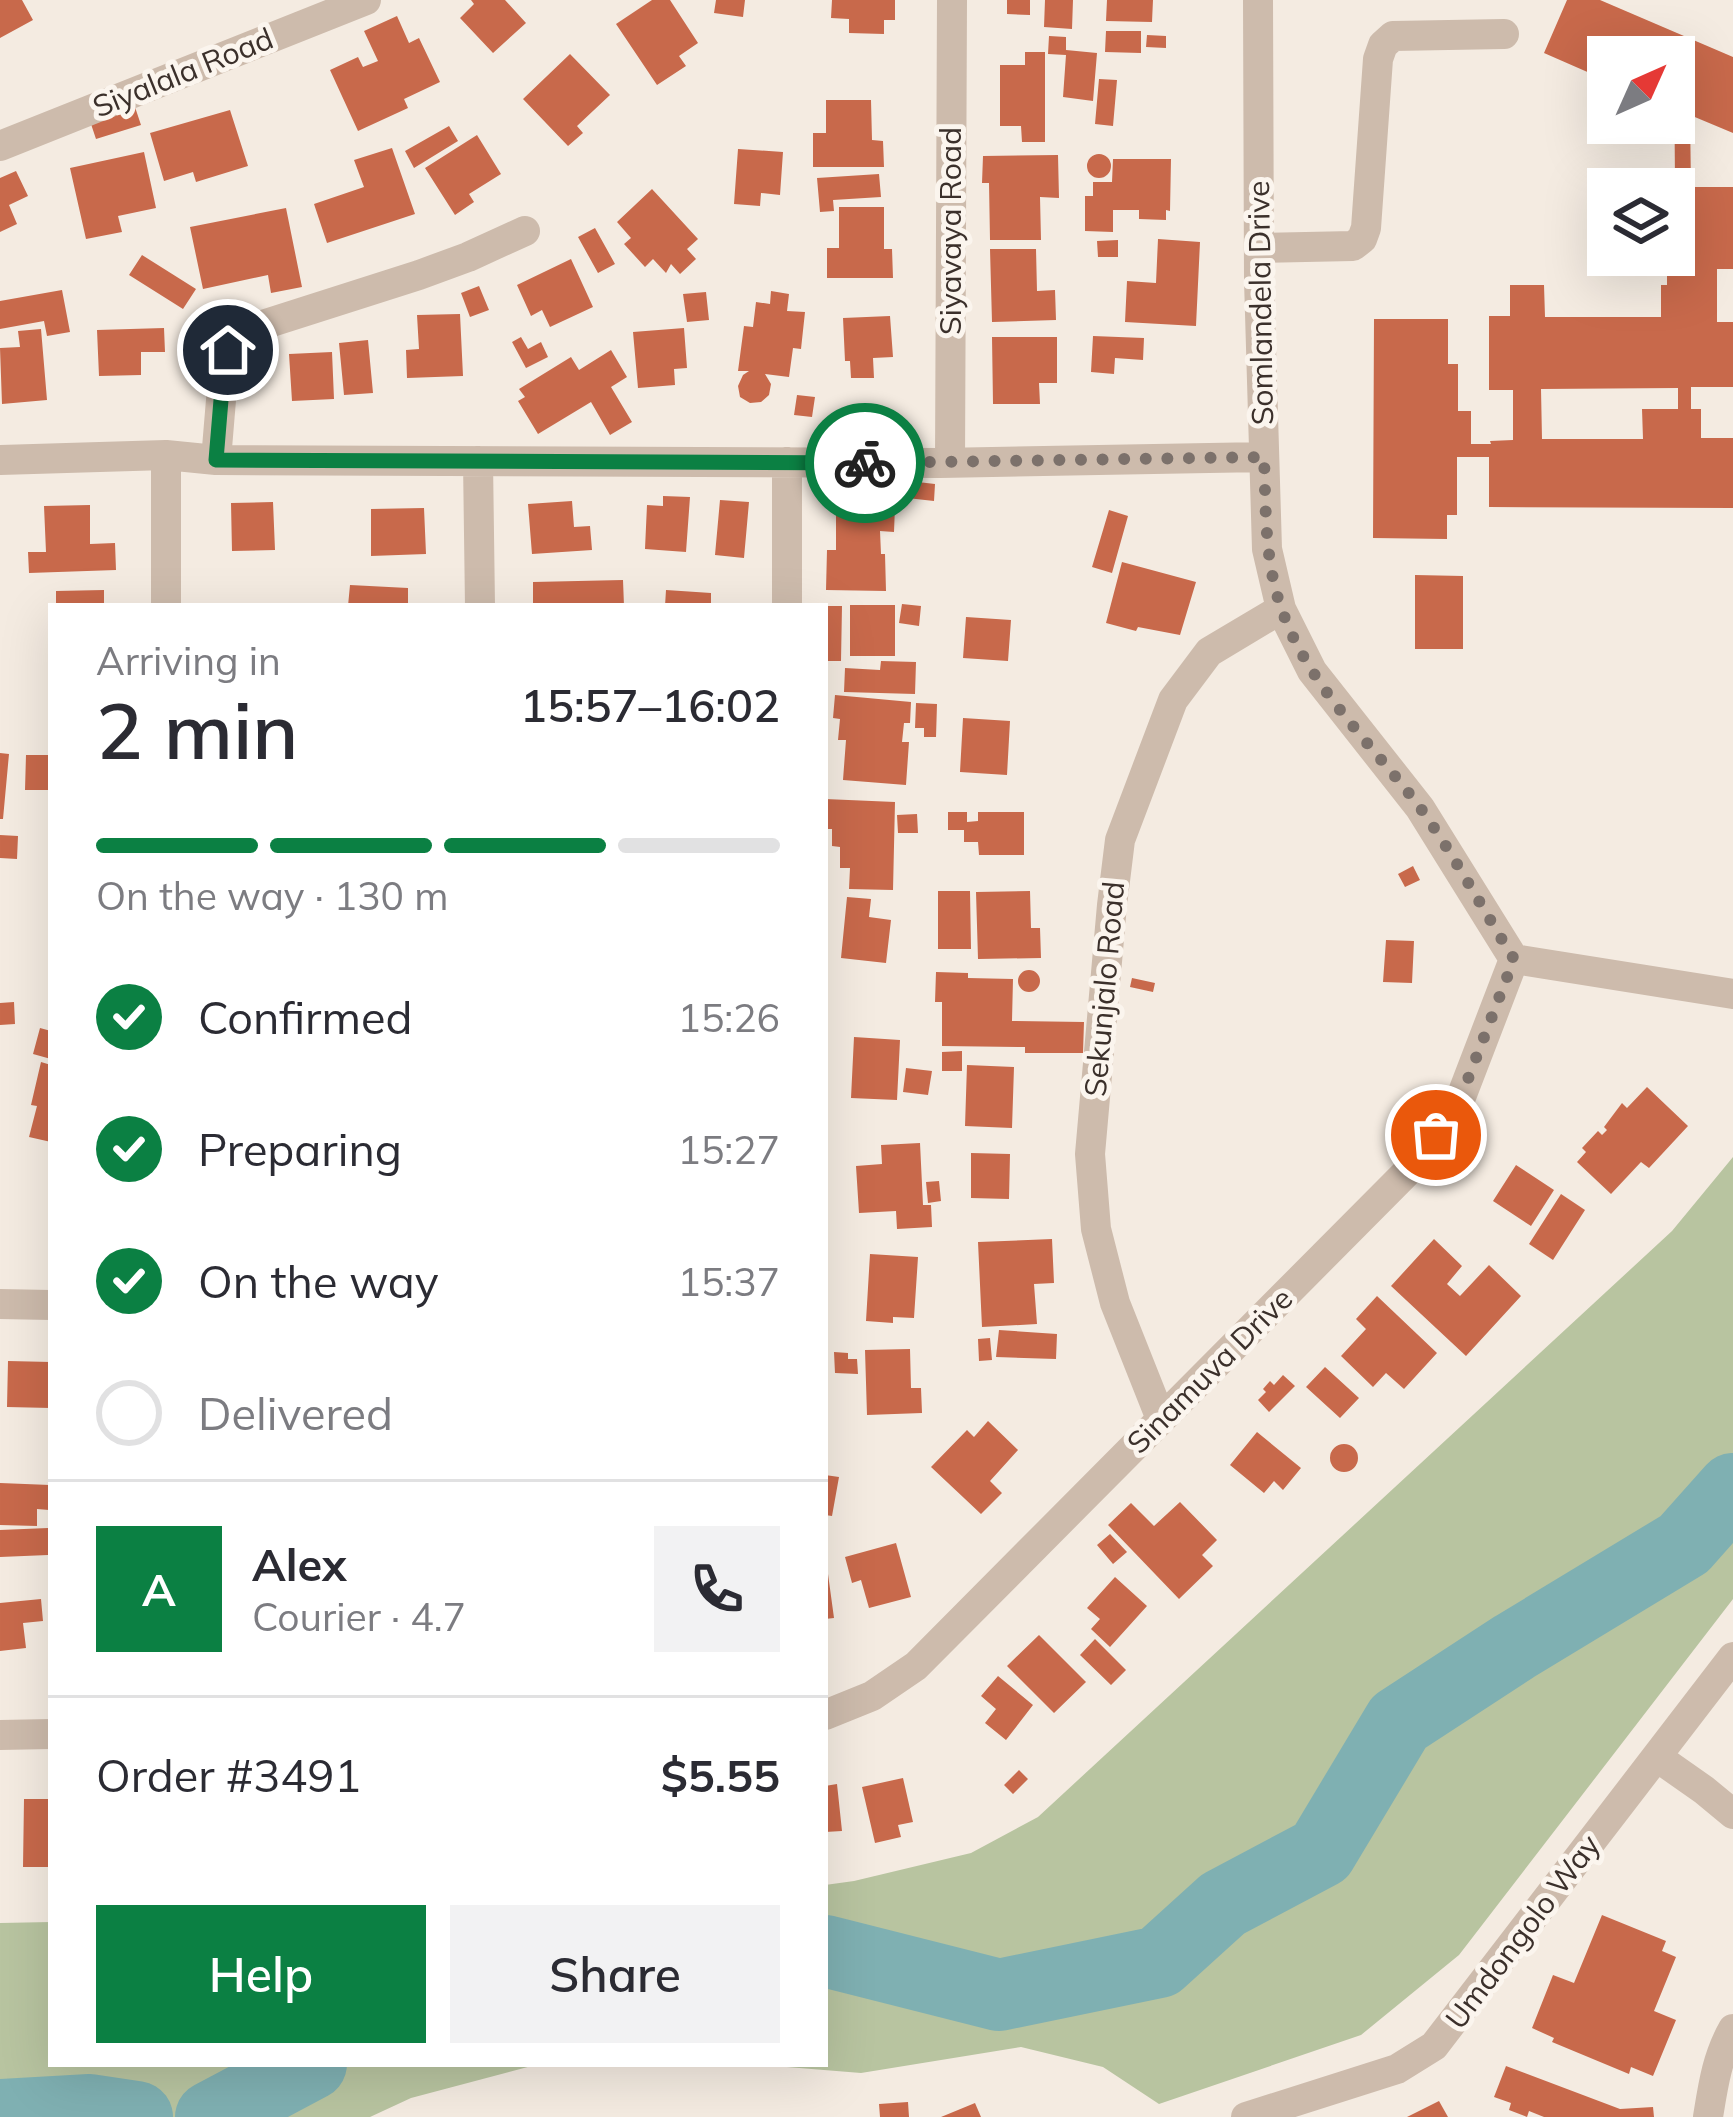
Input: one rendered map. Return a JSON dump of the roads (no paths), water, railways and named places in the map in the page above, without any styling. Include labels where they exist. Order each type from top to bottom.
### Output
[{"type":"street","name":"Siyalala Road","points":[[0,146],[366,0]]},
{"type":"street","name":"Siyavaya Road","points":[[950,463],[952,0]]},
{"type":"street","name":"Somlandela Drive","points":[[1258,0],[1267,549],[1281,609],[1312,671],[1442,839],[1514,959]]},
{"type":"street","points":[[1259,248],[1354,246],[1362,239],[1378,59],[1394,36],[1504,34]]},
{"type":"street","points":[[216,460],[224,364],[239,335],[468,257],[526,231]]},
{"type":"street","points":[[0,460],[166,455],[216,460],[950,463],[1264,457]]},
{"type":"street","points":[[166,455],[166,603]]},
{"type":"street","points":[[478,461],[480,603]]},
{"type":"street","points":[[787,462],[787,603]]},
{"type":"street","name":"Sekunjalo Road","points":[[1161,1420],[1115,1303],[1096,1229],[1090,1154],[1120,841],[1173,700],[1209,652],[1281,609]]},
{"type":"street","points":[[1514,959],[1733,994]]},
{"type":"street","name":"Sinamuva Drive","points":[[828,1714],[872,1696],[916,1666],[1414,1165],[1458,1105],[1514,959]]},
{"type":"street","points":[[0,1304],[48,1305]]},
{"type":"street","name":"Umdongolo Way","points":[[1246,2117],[1397,2069],[1434,2046],[1733,1658]]},
{"type":"street","points":[[0,1735],[48,1734]]},
{"type":"street","points":[[1657,1757],[1733,1814]]},
{"type":"street","points":[[1708,2117],[1715,2074],[1733,2029]]},
{"type":"waterway","points":[[828,1952],[999,1995],[1159,1962],[1223,1904],[1321,1852],[1399,1722],[1684,1544],[1733,1489]]},
{"type":"waterway","points":[[211,2117],[305,2067]]},
{"type":"waterway","points":[[0,2115],[90,2110],[137,2117]]}]
